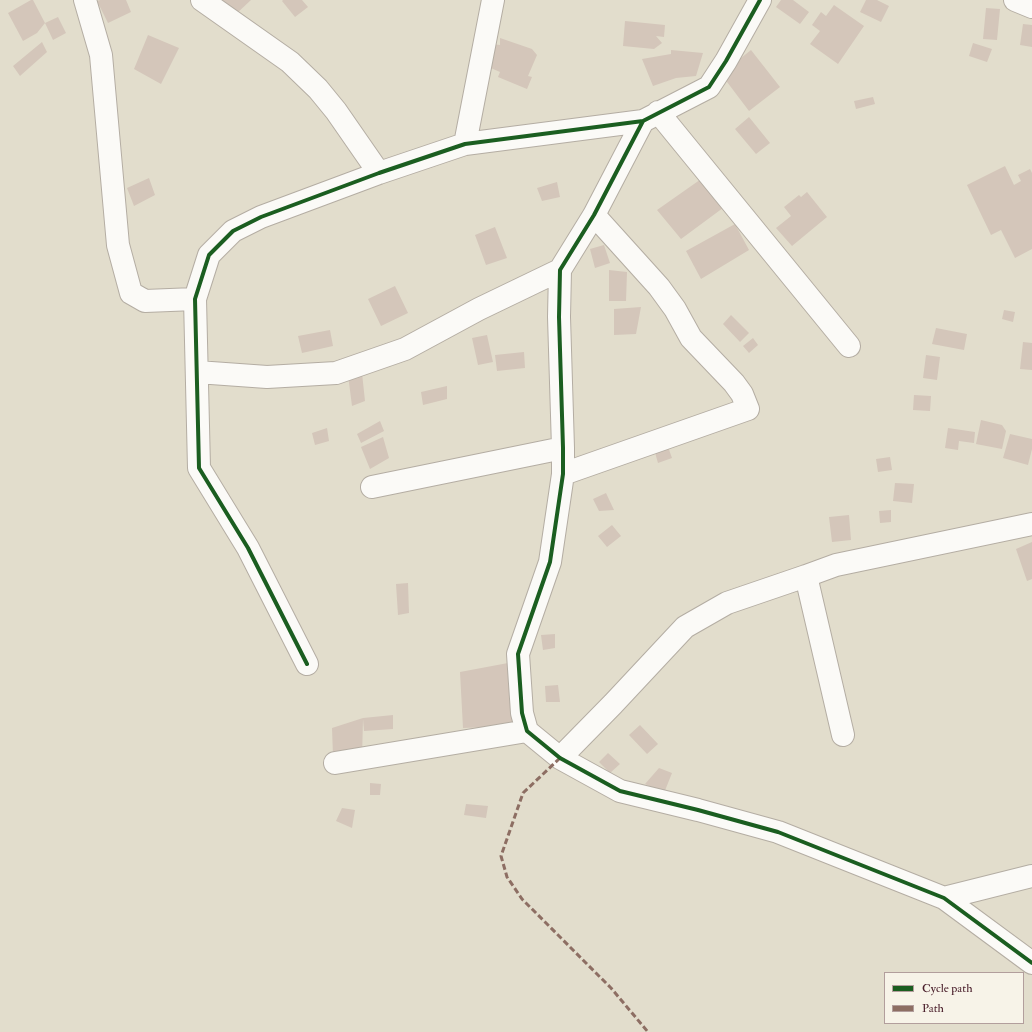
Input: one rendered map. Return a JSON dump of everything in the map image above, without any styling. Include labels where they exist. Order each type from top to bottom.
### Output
[{"type":"street","points":[[85,0],[101,56],[118,245],[131,293],[145,301],[195,299]]},
{"type":"street","points":[[202,0],[290,62],[318,89],[336,111],[379,174]]},
{"type":"street","points":[[465,144],[493,0]]},
{"type":"street","points":[[307,664],[248,548],[199,468],[195,299],[209,255],[233,231],[261,217],[465,144],[650,117],[709,87],[726,61],[760,0]]},
{"type":"street","points":[[1015,0],[1032,7]]},
{"type":"street","points":[[650,117],[594,215],[560,270],[563,474],[550,562],[518,654],[522,714],[527,731],[560,758],[620,791],[698,810],[778,832],[944,898],[1032,963]]},
{"type":"street","points":[[650,117],[849,346]]},
{"type":"street","points":[[563,474],[748,409],[742,394],[734,382],[691,338],[675,309],[659,287],[594,215]]},
{"type":"street","points":[[197,372],[267,378],[336,373],[405,349],[479,309],[560,270]]},
{"type":"street","points":[[372,487],[563,448]]},
{"type":"street","points":[[560,758],[686,627],[727,603],[836,565],[1032,524]]},
{"type":"street","points":[[806,576],[843,735]]},
{"type":"street","points":[[335,762],[527,731]]},
{"type":"street","points":[[944,898],[1032,876]]},
{"type":"building","points":[[33,0],[45,23],[37,33],[23,41],[8,13]]},
{"type":"building","points":[[126,0],[131,12],[108,23],[97,1]]},
{"type":"building","points":[[220,0],[251,0],[235,15]]},
{"type":"building","points":[[302,0],[308,7],[295,17],[282,1]]},
{"type":"building","points":[[781,0],[793,0],[809,12],[800,24],[776,7]]},
{"type":"building","points":[[866,0],[877,0],[889,6],[881,22],[860,12]]},
{"type":"building","points":[[834,5],[864,26],[838,64],[810,44],[820,31],[812,25],[821,12],[826,16]]},
{"type":"building","points":[[986,8],[1000,9],[997,40],[983,39]]},
{"type":"building","points":[[58,17],[66,33],[53,40],[45,23]]},
{"type":"building","points":[[625,21],[665,25],[664,37],[656,36],[662,43],[654,49],[623,46]]},
{"type":"building","points":[[1023,24],[1032,25],[1032,47],[1020,45]]},
{"type":"building","points":[[148,35],[179,48],[161,84],[134,69]]},
{"type":"building","points":[[500,38],[532,49],[537,55],[528,76],[532,77],[527,89],[498,77],[500,72],[484,65],[492,44],[500,45]]},
{"type":"building","points":[[42,42],[47,52],[20,76],[13,66]]},
{"type":"building","points":[[973,43],[992,49],[987,62],[969,56]]},
{"type":"building","points":[[671,50],[703,53],[696,76],[676,78],[653,86],[642,59],[671,54]]},
{"type":"building","points":[[751,50],[780,87],[749,111],[721,74]]},
{"type":"building","points":[[873,97],[875,104],[856,109],[854,101]]},
{"type":"building","points":[[749,117],[770,143],[756,154],[735,129]]},
{"type":"building","points":[[1005,166],[1014,185],[1021,181],[1018,175],[1030,169],[1032,173],[1032,249],[1015,258],[1001,230],[991,235],[967,185]]},
{"type":"building","points":[[704,177],[727,205],[681,239],[657,210]]},
{"type":"building","points":[[149,178],[155,195],[134,206],[127,188]]},
{"type":"building","points":[[557,182],[560,197],[542,201],[537,188]]},
{"type":"building","points":[[807,192],[827,217],[792,246],[776,228],[791,216],[784,207],[799,195],[801,197]]},
{"type":"building","points":[[735,224],[749,250],[701,279],[686,251]]},
{"type":"building","points":[[495,227],[507,258],[486,265],[475,235]]},
{"type":"building","points":[[604,245],[610,263],[595,268],[590,249]]},
{"type":"building","points":[[609,270],[627,272],[626,301],[609,301]]},
{"type":"building","points":[[395,286],[408,313],[381,326],[368,299]]},
{"type":"building","points":[[641,307],[636,334],[614,335],[614,309]]},
{"type":"building","points":[[1004,310],[1015,312],[1013,322],[1002,319]]},
{"type":"building","points":[[731,315],[749,333],[740,342],[723,324]]},
{"type":"building","points":[[936,328],[967,334],[964,350],[932,344]]},
{"type":"building","points":[[330,330],[333,346],[302,353],[298,336]]},
{"type":"building","points":[[487,335],[493,362],[478,365],[472,338]]},
{"type":"building","points":[[753,338],[758,345],[749,353],[743,346]]},
{"type":"building","points":[[1023,342],[1032,343],[1032,370],[1020,369]]},
{"type":"building","points":[[524,352],[525,368],[497,371],[495,355]]},
{"type":"building","points":[[926,355],[940,357],[937,380],[923,378]]},
{"type":"building","points":[[362,373],[365,401],[352,406],[348,375]]},
{"type":"building","points":[[447,386],[447,399],[423,405],[421,392]]},
{"type":"building","points":[[914,395],[931,396],[930,411],[913,410]]},
{"type":"building","points":[[981,420],[1002,425],[1006,431],[1002,449],[976,444]]},
{"type":"building","points":[[380,421],[384,431],[361,443],[357,434]]},
{"type":"building","points":[[327,428],[329,441],[315,445],[312,433]]},
{"type":"building","points":[[948,428],[975,432],[974,443],[959,441],[958,450],[945,448]]},
{"type":"building","points":[[1010,434],[1032,439],[1032,449],[1028,465],[1003,458]]},
{"type":"building","points":[[383,437],[389,458],[370,469],[361,447]]},
{"type":"building","points":[[667,444],[672,458],[658,463],[654,449]]},
{"type":"building","points":[[890,457],[892,470],[878,472],[876,459]]},
{"type":"building","points":[[895,483],[914,484],[912,503],[893,501]]},
{"type":"building","points":[[606,493],[614,510],[599,511],[593,499]]},
{"type":"building","points":[[891,510],[891,522],[880,523],[879,511]]},
{"type":"building","points":[[849,515],[851,540],[832,542],[829,517]]},
{"type":"building","points":[[612,525],[621,536],[607,547],[598,536]]},
{"type":"building","points":[[1032,542],[1032,579],[1027,581],[1016,549]]},
{"type":"building","points":[[408,583],[409,613],[398,615],[396,584]]},
{"type":"building","points":[[555,634],[555,648],[543,650],[541,635]]},
{"type":"building","points":[[508,663],[513,710],[513,726],[463,728],[460,672]]},
{"type":"building","points":[[558,685],[560,702],[546,702],[545,686]]},
{"type":"building","points":[[393,715],[393,729],[364,731],[363,719],[362,758],[333,756],[332,728],[363,718]]},
{"type":"building","points":[[640,725],[658,744],[647,754],[629,735]]},
{"type":"building","points":[[608,753],[620,764],[610,773],[599,762]]},
{"type":"building","points":[[659,768],[672,773],[664,793],[645,784]]},
{"type":"building","points":[[370,783],[381,784],[380,795],[370,795]]},
{"type":"building","points":[[466,804],[488,806],[486,818],[464,815]]},
{"type":"building","points":[[342,808],[355,810],[352,828],[336,821]]},
{"type":"marked path","points":[[560,758],[523,793],[501,856],[507,877],[522,899],[611,988],[648,1032]]},
{"type":"cycle path","points":[[307,664],[248,548],[199,468],[195,299],[209,255],[233,231],[261,217],[379,173],[465,144],[643,121],[709,87],[726,61],[760,0]]},
{"type":"cycle path","points":[[643,121],[594,215],[560,270],[559,317],[563,474],[550,562],[518,654],[522,713],[527,731],[560,758],[620,791],[698,810],[778,832],[944,898],[1032,963]]}]
